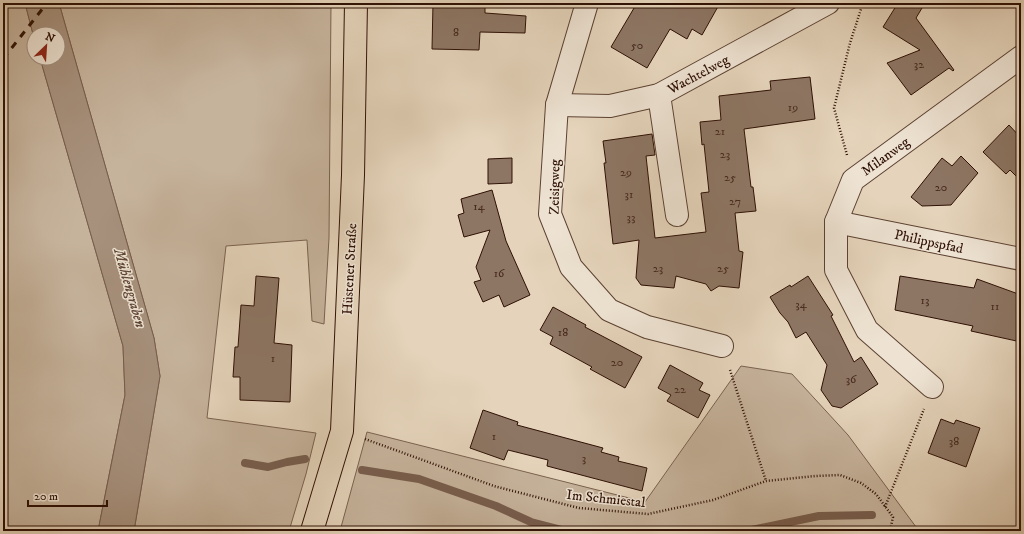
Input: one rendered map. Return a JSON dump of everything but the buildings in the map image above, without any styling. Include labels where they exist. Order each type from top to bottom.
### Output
[{"type":"main road","name":"Hüstener Straße","points":[[312,531],[342,431],[353,175],[356,3]]},
{"type":"street","name":"Zeisigweg","points":[[587,3],[557,105],[550,214],[571,267],[609,310],[647,328],[722,346]]},
{"type":"street","name":"Wachtelweg","points":[[557,105],[610,106],[659,95],[828,3]]},
{"type":"street","name":"Milanweg","points":[[932,387],[867,330],[836,270],[836,222],[853,180],[1021,57]]},
{"type":"street","points":[[659,95],[677,215]]},
{"type":"street","name":"Philippspfad","points":[[836,222],[1021,259]]},
{"type":"path","points":[[853,180],[834,108],[850,43],[863,3]]},
{"type":"path","points":[[722,346],[766,481]]},
{"type":"path","name":"Im Schmiestal","points":[[342,431],[494,486],[579,508],[648,514],[713,500],[766,481],[840,475],[861,483],[876,494],[893,517],[890,531]]},
{"type":"path","points":[[885,507],[913,435]]},
{"type":"shaded area","points":[[3,3],[25,3],[31,26],[26,26],[26,66],[42,66],[123,346],[125,395],[98,531],[3,531]]},
{"type":"shaded area","points":[[59,3],[331,3],[329,238],[324,324],[312,321],[307,240],[226,246],[207,418],[316,433],[306,474],[289,531],[134,531],[160,376],[154,338]]},
{"type":"shaded area","points":[[741,366],[792,374],[848,435],[919,531],[340,531],[367,432],[645,502]]},
{"type":"water","points":[[25,3],[59,3],[66,26],[31,26]]},
{"type":"water","name":"Mühlengraben","points":[[66,28],[154,338],[160,376],[134,531],[98,531],[125,395],[123,346],[42,66],[66,66]]},
{"type":"waterway","points":[[245,463],[268,467],[305,459]]},
{"type":"waterway","points":[[362,470],[419,479],[496,506],[531,522],[566,531]]},
{"type":"waterway","points":[[747,531],[819,516],[872,515]]},
{"type":"railway","points":[[3,59],[47,3]]}]
